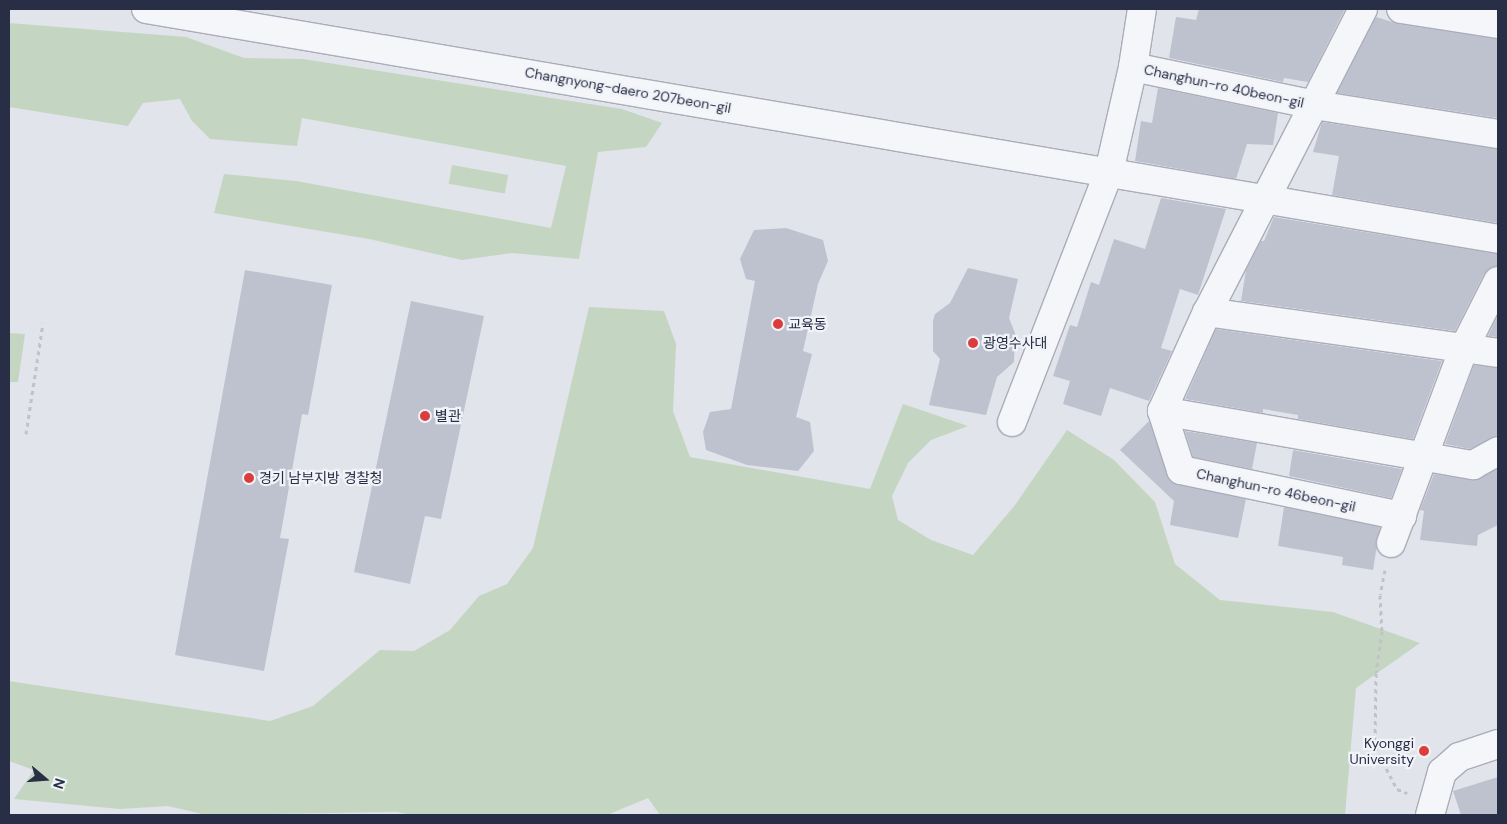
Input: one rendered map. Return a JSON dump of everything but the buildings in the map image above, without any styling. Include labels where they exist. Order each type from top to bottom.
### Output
[{"type":"street","name":"Changnyong-daero 207beon-gil","points":[[146,9],[1109,172]]},
{"type":"street","name":"Changhun-ro 40beon-gil","points":[[1012,422],[1109,172],[1133,67],[1142,9]]},
{"type":"street","points":[[1363,9],[1207,312],[1162,411],[1473,465],[1498,451]]},
{"type":"street","points":[[1401,9],[1498,24]]},
{"type":"street","name":"Changhun-ro 40beon-gil","points":[[1133,67],[1315,105]]},
{"type":"street","points":[[1315,105],[1498,134]]},
{"type":"street","points":[[1109,172],[1265,201],[1498,239]]},
{"type":"street","points":[[1391,543],[1464,348],[1498,281]]},
{"type":"street","points":[[1207,312],[1498,353]]},
{"type":"street","name":"Changhun-ro 46beon-gil","points":[[1162,411],[1182,470],[1402,516]]},
{"type":"street","points":[[1431,808],[1442,772],[1459,757],[1498,744]]},
{"type":"path","points":[[26,434],[43,323]]},
{"type":"path","points":[[1391,543],[1380,595],[1382,631],[1376,673],[1375,747],[1397,789],[1431,808]]},
{"type":"green space","points":[[9,23],[186,37],[244,58],[303,59],[622,109],[662,123],[646,147],[598,152],[579,259],[512,253],[462,260],[369,239],[214,213],[224,174],[296,181],[551,228],[566,166],[302,118],[297,146],[210,139],[192,121],[180,99],[143,103],[128,126],[9,107]]},
{"type":"green space","points":[[452,165],[508,175],[505,194],[449,184]]},
{"type":"green space","points":[[589,307],[664,311],[676,344],[673,411],[690,457],[870,489],[903,404],[968,426],[931,440],[908,463],[892,496],[898,520],[931,540],[973,555],[1015,505],[1067,430],[1114,460],[1155,502],[1175,564],[1220,600],[1333,612],[1420,643],[1356,688],[1345,815],[660,815],[648,798],[607,815],[412,815],[397,812],[206,815],[168,806],[120,809],[14,799],[34,770],[9,761],[9,681],[270,721],[313,706],[380,650],[414,651],[450,630],[479,596],[507,584],[533,548]]},
{"type":"green space","points":[[9,333],[25,334],[18,382],[9,382]]},
{"type":"place","name":"교육동","points":[[778,324]]},
{"type":"place","name":"광영수사대","points":[[973,343]]},
{"type":"place","name":"별관","points":[[425,416]]},
{"type":"place","name":"경기 남부지방 경찰청","points":[[249,478]]},
{"type":"place","name":"Kyonggi University","points":[[1424,751]]}]
